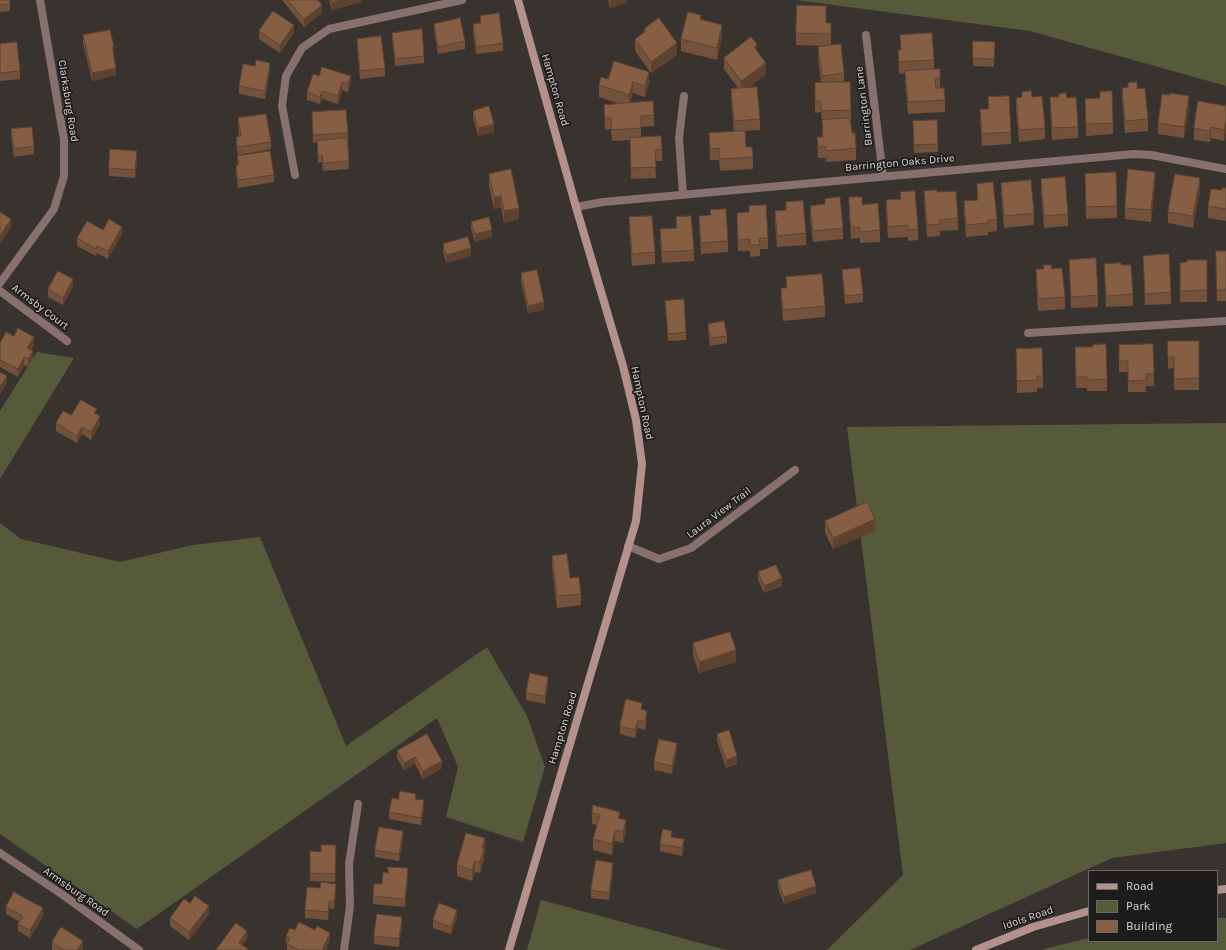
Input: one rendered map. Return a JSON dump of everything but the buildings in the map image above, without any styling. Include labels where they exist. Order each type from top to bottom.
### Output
[{"type":"main road","name":"Hampton Road","points":[[509,950],[636,521],[642,464],[636,420],[623,366],[518,0]]},
{"type":"main road","name":"Idols Road","points":[[976,950],[1033,926],[1088,911]]},
{"type":"street","name":"Clarksburg Road","points":[[0,283],[54,209],[64,176],[64,140],[40,0]]},
{"type":"street","points":[[295,176],[282,106],[286,76],[302,48],[329,29],[462,0]]},
{"type":"street","name":"Barrington Lane","points":[[866,35],[883,176]]},
{"type":"street","points":[[683,194],[679,138],[684,96]]},
{"type":"street","name":"Barrington Oaks Drive","points":[[576,206],[683,194],[1134,154],[1151,155],[1226,169]]},
{"type":"street","name":"Armsby Court","points":[[0,291],[67,341]]},
{"type":"street","points":[[1028,333],[1226,321]]},
{"type":"street","name":"Laura View Trail","points":[[628,546],[659,559],[691,548],[795,470]]},
{"type":"street","points":[[344,950],[350,906],[349,864],[358,804]]},
{"type":"street","name":"Armsburg Road","points":[[0,853],[63,895],[140,950]]},
{"type":"green space","points":[[796,0],[1226,0],[1226,86],[1030,31]]},
{"type":"green space","points":[[37,352],[74,358],[0,479],[0,411]]},
{"type":"green space","points":[[1226,423],[1226,843],[1112,858],[910,950],[827,950],[903,875],[847,427]]},
{"type":"green space","points":[[0,523],[21,539],[120,562],[193,545],[260,537],[346,746],[487,647],[527,716],[545,767],[523,842],[446,817],[458,767],[437,718],[137,929],[0,834]]},
{"type":"green space","points":[[541,900],[726,950],[527,950]]},
{"type":"green space","points":[[1218,918],[1226,918],[1226,950],[1043,950],[1088,938],[1088,942],[1218,942]]}]
